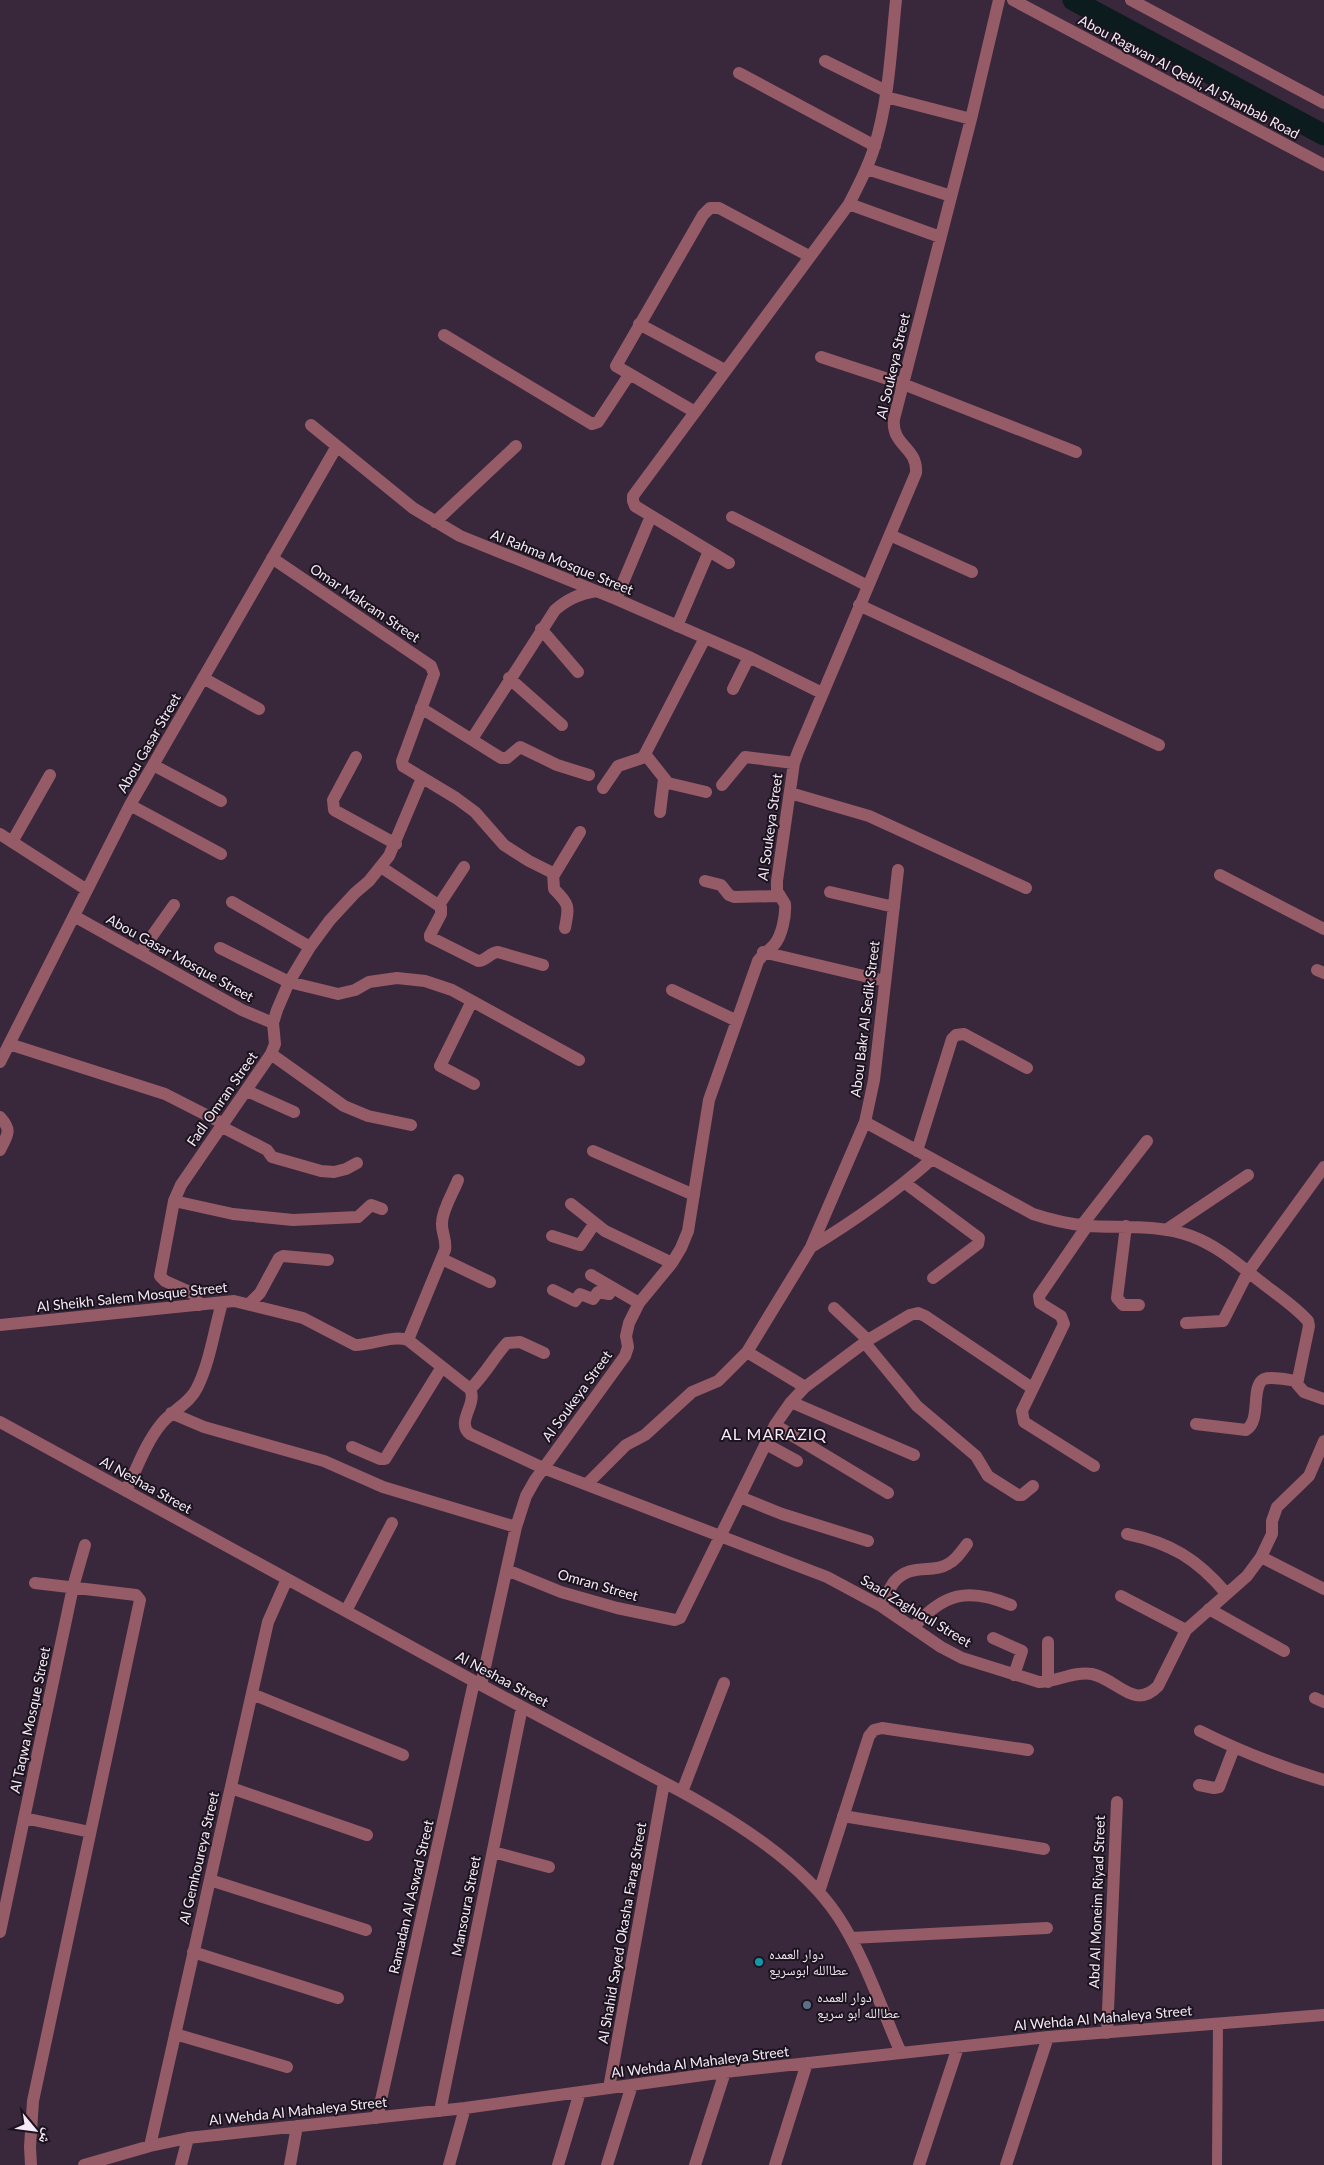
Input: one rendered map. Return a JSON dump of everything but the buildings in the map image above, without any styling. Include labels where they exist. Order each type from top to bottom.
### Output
[{"type":"street","points":[[729,563],[636,506],[632,502],[633,496],[849,204],[875,146],[886,94],[896,0]]},
{"type":"street","name":"Al Soukeya Street","points":[[478,1684],[516,1527],[526,1496],[543,1468],[625,1356],[628,1347],[626,1336],[629,1323],[639,1303],[672,1264],[682,1248],[688,1231],[709,1100],[758,962],[764,952],[776,944],[779,937],[785,904],[780,896],[777,881],[794,763],[916,473],[915,457],[899,441],[893,426],[971,119],[998,0]]},
{"type":"street","name":"Abou Ragwan Al Qebli, Al Shanbab Road","points":[[1013,0],[1324,165]]},
{"type":"street","points":[[1131,0],[1324,103]]},
{"type":"street","points":[[825,61],[886,94],[971,119]]},
{"type":"street","points":[[738,73],[875,146]]},
{"type":"street","points":[[866,169],[951,196]]},
{"type":"street","points":[[849,204],[940,237]]},
{"type":"street","points":[[695,412],[617,369],[616,363],[703,215],[710,208],[719,208],[810,256]]},
{"type":"street","points":[[639,324],[725,370]]},
{"type":"street","points":[[444,335],[592,424],[598,422],[629,375]]},
{"type":"street","points":[[821,357],[903,384],[1076,452]]},
{"type":"street","name":"Al Rahma Mosque Street","points":[[311,425],[413,508],[435,522],[486,548],[616,599],[749,657],[822,693]]},
{"type":"street","name":"Abou Gasar Street","points":[[0,1062],[130,804],[337,446]]},
{"type":"street","points":[[435,522],[516,446]]},
{"type":"street","points":[[616,599],[651,516]]},
{"type":"street","points":[[732,516],[868,586]]},
{"type":"street","points":[[890,535],[972,572]]},
{"type":"street","points":[[677,626],[709,551]]},
{"type":"street","name":"Omar Makram Street","points":[[272,558],[431,666],[434,671],[433,677],[421,708]]},
{"type":"street","points":[[472,739],[555,610],[566,600],[596,591]]},
{"type":"street","points":[[860,605],[1159,745]]},
{"type":"street","points":[[541,629],[578,672]]},
{"type":"street","points":[[603,788],[618,766],[642,758],[645,754],[705,638]]},
{"type":"street","points":[[733,689],[749,657]]},
{"type":"street","points":[[203,678],[259,709]]},
{"type":"street","points":[[510,678],[562,725]]},
{"type":"street","points":[[554,875],[504,845],[475,812],[456,798],[404,768],[402,764],[421,708],[501,758],[507,758],[520,747],[556,765],[589,775]]},
{"type":"street","points":[[645,754],[664,779],[673,785],[706,792]]},
{"type":"street","points":[[722,785],[745,757],[794,763]]},
{"type":"street","points":[[356,758],[333,800],[334,810],[396,844]]},
{"type":"street","points":[[153,765],[221,801]]},
{"type":"street","points":[[12,842],[50,775]]},
{"type":"street","name":"Fadl Omran Street","points":[[199,1305],[194,1294],[165,1281],[160,1276],[174,1201],[181,1185],[271,1054],[275,1044],[274,1022],[277,1010],[289,982],[310,947],[330,920],[381,867],[396,844],[422,778]]},
{"type":"street","points":[[660,812],[664,779]]},
{"type":"street","points":[[790,792],[883,822],[1026,888]]},
{"type":"street","points":[[130,804],[221,854]]},
{"type":"street","points":[[565,928],[568,906],[554,889],[554,875],[580,832]]},
{"type":"street","points":[[0,834],[87,890]]},
{"type":"street","points":[[381,867],[439,905],[441,914],[430,937],[478,960],[484,960],[492,953],[498,952],[543,965]]},
{"type":"street","points":[[439,905],[464,867]]},
{"type":"street","name":"Abou Bakr Al Sedik Street","points":[[587,1484],[626,1445],[645,1435],[692,1392],[718,1382],[747,1352],[810,1247],[865,1122],[874,1080],[898,870]]},
{"type":"street","points":[[1220,875],[1324,929]]},
{"type":"street","points":[[705,881],[721,885],[729,895],[734,897],[780,896]]},
{"type":"street","points":[[830,892],[894,908]]},
{"type":"street","points":[[232,902],[310,947]]},
{"type":"street","points":[[140,953],[174,906]]},
{"type":"street","name":"Abou Gasar Mosque Street","points":[[74,916],[242,1010],[274,1022]]},
{"type":"street","points":[[220,948],[289,982],[338,994],[354,990],[369,982],[397,978],[425,981],[452,990],[579,1060]]},
{"type":"street","points":[[764,952],[885,981]]},
{"type":"street","points":[[672,990],[736,1021]]},
{"type":"street","points":[[472,1001],[440,1066],[474,1084]]},
{"type":"street","points":[[918,1151],[952,1039],[956,1035],[964,1034],[1027,1068]]},
{"type":"street","points":[[9,1044],[165,1094],[267,1150],[272,1157],[321,1171],[334,1172],[358,1163]]},
{"type":"street","points":[[271,1054],[344,1106],[368,1116],[411,1125]]},
{"type":"street","points":[[247,1091],[294,1112]]},
{"type":"street","points":[[0,1117],[8,1125],[9,1131],[0,1150]]},
{"type":"street","points":[[865,1122],[1033,1214],[1059,1222],[1166,1230],[1210,1244],[1230,1256],[1308,1321],[1309,1326],[1296,1381],[1298,1387],[1304,1392],[1324,1398]]},
{"type":"street","points":[[1094,1466],[1024,1422],[1022,1416],[1023,1405],[1064,1324],[1061,1316],[1042,1305],[1039,1296],[1085,1225],[1147,1141]]},
{"type":"street","points":[[593,1151],[694,1195]]},
{"type":"street","points":[[810,1247],[860,1217],[905,1183],[932,1159]]},
{"type":"street","points":[[1186,1323],[1223,1321],[1248,1272],[1322,1174]]},
{"type":"street","points":[[1166,1230],[1248,1175]]},
{"type":"street","points":[[458,1180],[443,1217],[442,1229],[446,1245],[442,1258],[408,1340],[470,1389],[472,1400],[464,1423],[467,1432],[543,1468]]},
{"type":"street","points":[[905,1183],[980,1238],[978,1244],[933,1278]]},
{"type":"street","points":[[174,1201],[233,1214],[294,1220],[358,1217],[371,1204],[382,1209]]},
{"type":"street","points":[[571,1204],[605,1231],[672,1264]]},
{"type":"street","points":[[552,1236],[580,1245],[595,1223]]},
{"type":"street","points":[[1126,1226],[1117,1298],[1123,1305],[1139,1305]]},
{"type":"street","points":[[250,1304],[260,1292],[279,1258],[283,1256],[328,1260]]},
{"type":"street","points":[[442,1258],[490,1282]]},
{"type":"street","points":[[591,1276],[639,1303]]},
{"type":"street","points":[[553,1290],[575,1301],[580,1294],[593,1299],[598,1292],[609,1294],[612,1288]]},
{"type":"street","name":"Al Sheikh Salem Mosque Street","points":[[0,1325],[234,1301],[303,1318],[355,1345],[395,1339],[408,1340]]},
{"type":"street","points":[[126,1491],[153,1436],[171,1413],[188,1402],[197,1389],[222,1303]]},
{"type":"street","points":[[834,1308],[867,1341],[917,1406],[976,1456],[988,1476],[1018,1495],[1022,1495],[1033,1486]]},
{"type":"street","points":[[721,1537],[775,1425],[791,1402],[805,1387],[867,1341],[910,1315],[918,1314],[925,1316],[1032,1388]]},
{"type":"street","points":[[470,1389],[480,1380],[496,1354],[506,1343],[520,1342],[544,1353]]},
{"type":"street","points":[[747,1352],[805,1387]]},
{"type":"street","points":[[352,1447],[380,1459],[385,1459],[442,1367]]},
{"type":"street","points":[[1196,1424],[1246,1430],[1253,1422],[1258,1388],[1262,1382],[1268,1378],[1296,1381]]},
{"type":"street","points":[[791,1402],[914,1455]]},
{"type":"street","points":[[171,1413],[204,1427],[324,1461],[383,1487],[516,1527]]},
{"type":"street","points":[[775,1425],[888,1494]]},
{"type":"street","name":"Al Neshaa Street","points":[[2,1427],[126,1491],[478,1684],[682,1792],[714,1810],[751,1835],[786,1862],[818,1892],[836,1914],[851,1938],[901,2053]]},
{"type":"street","name":"Saad Zaghloul Street","points":[[543,1468],[827,1577],[881,1606],[962,1658],[1039,1682],[1048,1682],[1073,1674],[1092,1674],[1132,1695],[1146,1695],[1158,1686],[1186,1630],[1247,1576],[1261,1556],[1272,1534],[1272,1521],[1277,1507],[1309,1476],[1324,1441]]},
{"type":"street","points":[[766,1444],[798,1461]]},
{"type":"street","points":[[740,1497],[782,1514],[868,1541]]},
{"type":"street","points":[[346,1611],[392,1523]]},
{"type":"street","points":[[1127,1534],[1173,1547],[1211,1575],[1226,1593]]},
{"type":"street","name":"Omran Street","points":[[506,1570],[561,1592],[616,1608],[675,1620],[682,1616],[721,1537]]},
{"type":"street","points":[[881,1606],[895,1582],[904,1574],[915,1570],[947,1565],[956,1559],[967,1544]]},
{"type":"street","name":"Al Taqwa Mosque Street","points":[[0,1932],[73,1587],[85,1546]]},
{"type":"street","points":[[1261,1556],[1324,1589]]},
{"type":"street","name":"Al Gemhoureya Street","points":[[150,2146],[268,1622],[287,1579]]},
{"type":"street","points":[[31,2165],[30,2147],[33,2101],[140,1598],[136,1594],[35,1583]]},
{"type":"street","points":[[913,1628],[927,1611],[946,1599],[968,1594],[990,1596],[1011,1605]]},
{"type":"street","points":[[1121,1596],[1186,1630]]},
{"type":"street","points":[[1209,1609],[1284,1651]]},
{"type":"street","points":[[993,1638],[1022,1650],[1014,1675]]},
{"type":"street","points":[[1048,1642],[1048,1682]]},
{"type":"street","points":[[682,1792],[724,1683]]},
{"type":"street","name":"Ramadan Al Aswad Street","points":[[377,2118],[478,1684]]},
{"type":"street","points":[[252,1694],[403,1755]]},
{"type":"street","name":"Mansoura Street","points":[[440,2111],[522,1707]]},
{"type":"street","points":[[818,1892],[869,1736],[878,1729],[1028,1750]]},
{"type":"street","points":[[1200,1731],[1234,1748],[1282,1768],[1324,1780]]},
{"type":"street","points":[[1199,1785],[1219,1787],[1234,1748]]},
{"type":"street","name":"Al Shahid Sayed Okasha Farag Street","points":[[609,2088],[664,1783]]},
{"type":"street","points":[[230,1788],[367,1835]]},
{"type":"street","name":"Abd Al Moneim Riyad Street","points":[[1107,2032],[1116,1802]]},
{"type":"street","points":[[843,1816],[1044,1849]]},
{"type":"street","points":[[24,1818],[90,1832]]},
{"type":"street","points":[[493,1852],[549,1867]]},
{"type":"street","points":[[210,1880],[366,1930]]},
{"type":"street","points":[[851,1938],[1047,1928]]},
{"type":"street","points":[[193,1952],[338,1998]]},
{"type":"street","name":"Al Wehda Al Mahaleya Street","points":[[84,2165],[150,2146],[188,2138],[465,2108],[725,2072],[1048,2037],[1324,2015]]},
{"type":"street","points":[[175,2034],[287,2066]]},
{"type":"street","points":[[1006,2165],[1048,2037]]},
{"type":"street","points":[[919,2165],[958,2047]]},
{"type":"street","points":[[775,2165],[807,2063]]},
{"type":"street","points":[[695,2165],[725,2072]]},
{"type":"street","points":[[607,2165],[632,2085]]},
{"type":"street","points":[[558,2165],[580,2092]]},
{"type":"street","points":[[449,2165],[465,2108]]},
{"type":"street","points":[[290,2165],[297,2126]]},
{"type":"street","points":[[181,2165],[188,2138]]},
{"type":"lane","points":[[1218,2024],[1218,2165]]},
{"type":"waterway","points":[[1073,0],[1324,135]]},
{"type":"place","name":"دوار العمده عطاالله ابوسريع","points":[[759,1962]]},
{"type":"place","name":"دوار العمده عطاالله ابو سريع","points":[[807,2005]]},
{"type":"district","name":"AL MARAZIQ","points":[[774,1434]]}]
